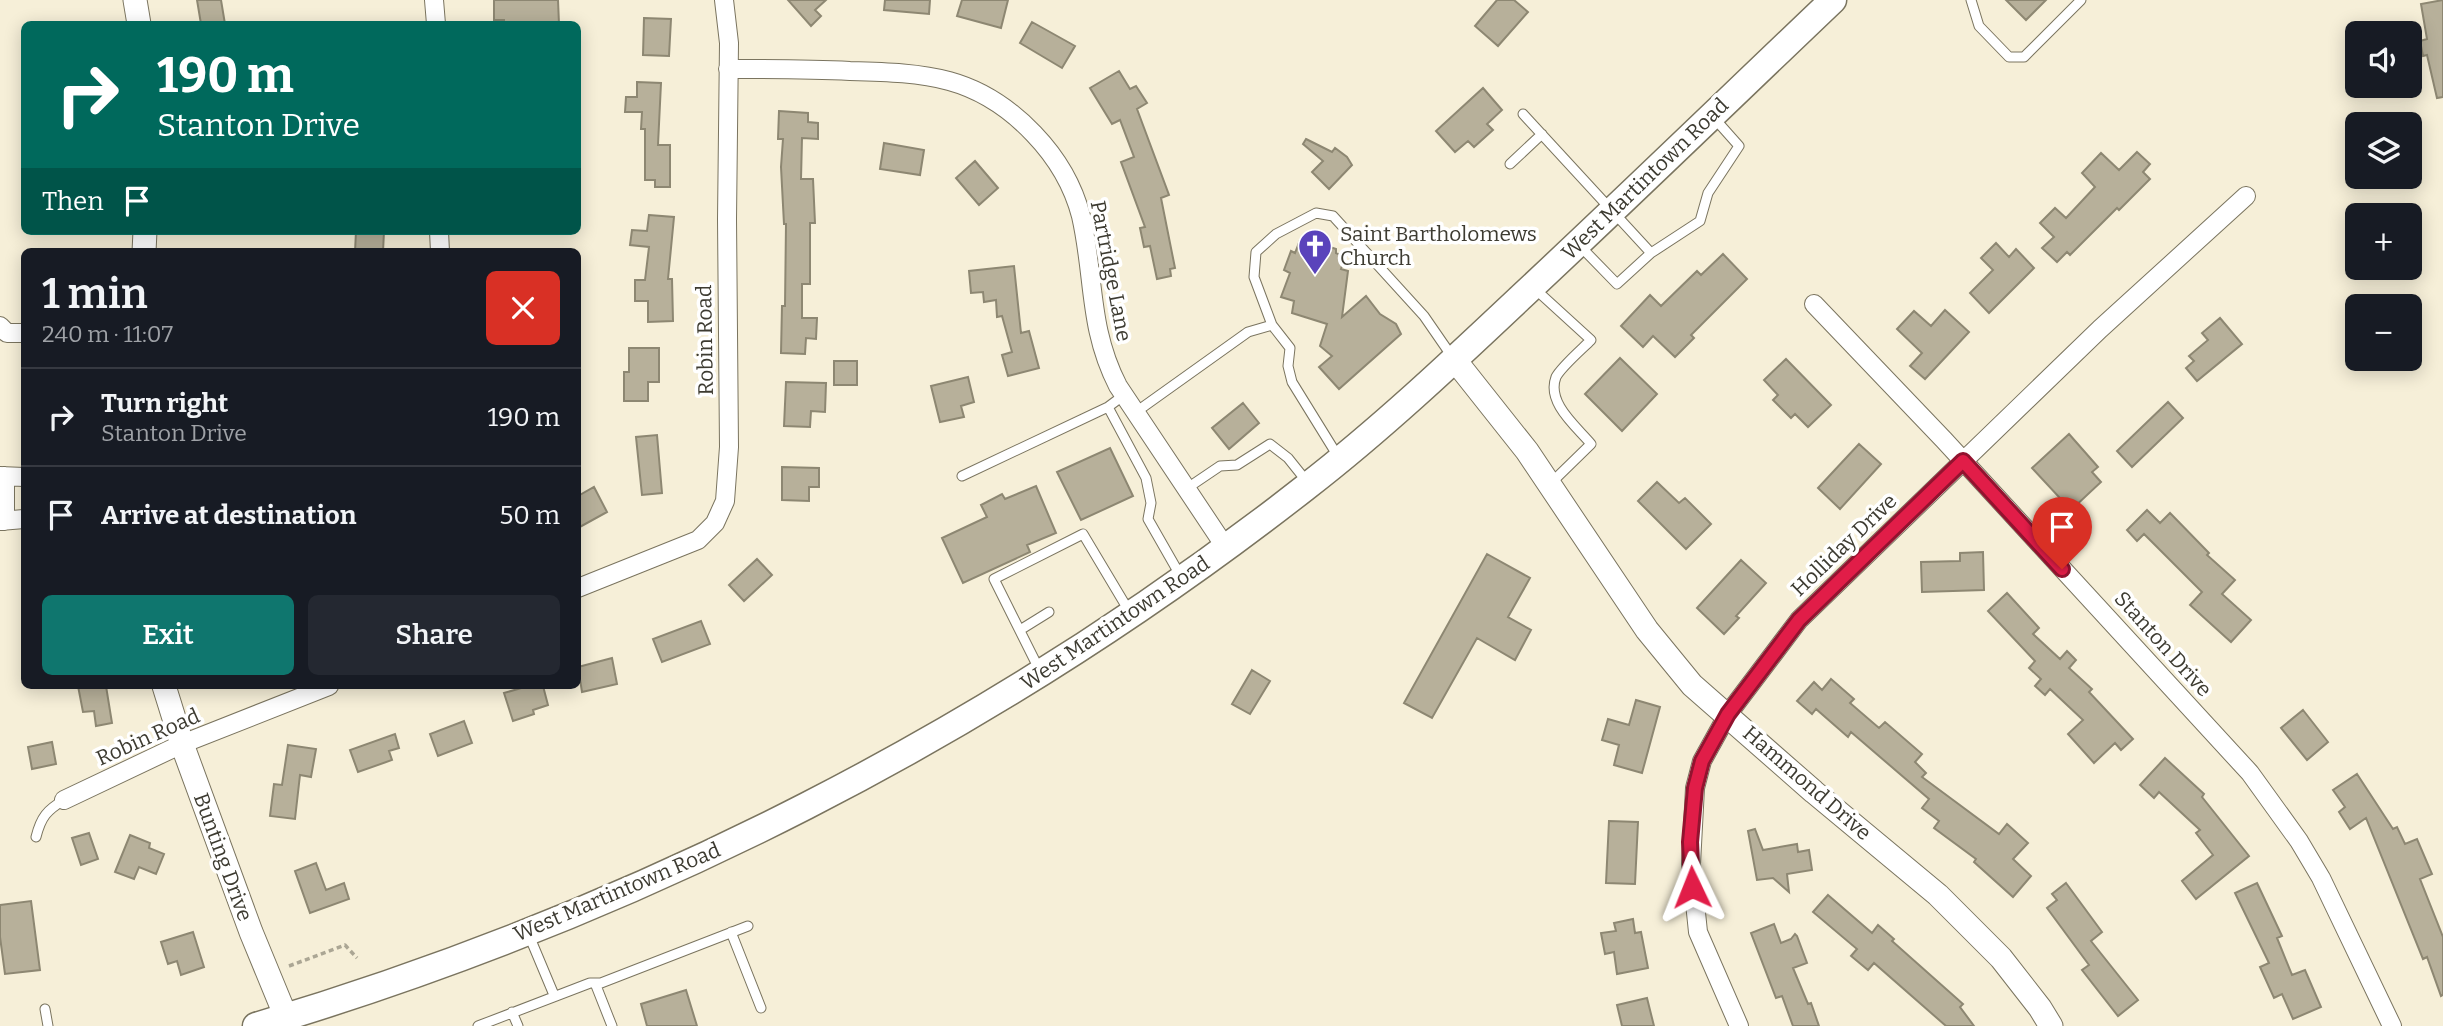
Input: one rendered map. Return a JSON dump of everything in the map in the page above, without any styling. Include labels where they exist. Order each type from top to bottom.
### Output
[{"type":"main road","name":"West Martintown Road","points":[[256,1026],[287,1022],[435,968],[528,932],[699,859],[810,804],[954,727],[1042,674],[1182,580],[1310,485],[1532,287],[1833,0]]},
{"type":"street","points":[[135,0],[138,21]]},
{"type":"street","points":[[434,0],[436,21]]},
{"type":"street","name":"Robin Road","points":[[581,587],[698,540],[715,523],[725,501],[729,447],[729,43],[724,0]]},
{"type":"street","name":"Partridge Lane","points":[[728,69],[915,73],[947,79],[968,87],[1009,111],[1043,144],[1073,193],[1085,236],[1099,339],[1108,368],[1226,548]]},
{"type":"street","name":"Holliday Drive","points":[[1739,1026],[1699,932],[1691,864],[1695,788],[1702,761],[1728,714],[1799,620],[2100,329],[2246,196]]},
{"type":"street","name":"Stanton Drive","points":[[1814,304],[1963,461],[2231,753],[2275,807],[2321,878],[2392,1026]]},
{"type":"street","points":[[0,326],[6,333],[21,333]]},
{"type":"street","name":"Hammond Drive","points":[[1454,359],[1527,451],[1647,630],[1692,685],[1814,792],[1938,895],[2001,958],[2040,1007],[2051,1026]]},
{"type":"street","points":[[21,477],[3,476],[2,521],[21,519]]},
{"type":"street","name":"Bunting Drive","points":[[165,689],[182,744],[287,1022]]},
{"type":"street","name":"Robin Road","points":[[64,800],[182,744],[321,689]]},
{"type":"lane","points":[[1971,0],[1979,26],[2009,57],[2015,59],[2024,57],[2081,0]]},
{"type":"lane","points":[[1523,114],[1651,253]]},
{"type":"lane","points":[[1578,244],[1617,284],[1651,253],[1700,220],[1708,194],[1739,146],[1712,116]]},
{"type":"lane","points":[[1510,164],[1542,134]]},
{"type":"lane","points":[[1340,459],[1292,382],[1288,366],[1290,348],[1272,325],[1254,277],[1256,252],[1276,234],[1316,213],[1333,216],[1424,316],[1454,359]]},
{"type":"lane","points":[[1532,287],[1591,340],[1557,376],[1555,388],[1558,406],[1591,444],[1549,485]]},
{"type":"lane","points":[[1136,412],[1248,332],[1272,325]]},
{"type":"lane","points":[[961,476],[1108,407],[1124,394]]},
{"type":"lane","points":[[1108,407],[1146,478],[1151,503],[1148,519],[1182,580]]},
{"type":"lane","points":[[1186,489],[1220,466],[1237,465],[1270,444],[1288,458],[1310,485]]},
{"type":"lane","points":[[1042,674],[994,579],[1083,534],[1131,614]]},
{"type":"lane","points":[[1020,630],[1049,612]]},
{"type":"lane","points":[[36,837],[39,822],[46,811],[64,800]]},
{"type":"lane","points":[[478,1026],[554,995],[601,983],[748,926]]},
{"type":"lane","points":[[528,932],[554,995]]},
{"type":"lane","points":[[731,932],[761,1008]]},
{"type":"lane","points":[[595,983],[612,1026]]},
{"type":"lane","points":[[45,1009],[48,1026]]},
{"type":"lane","points":[[512,1012],[518,1026]]},
{"type":"path","points":[[289,966],[345,945],[357,958]]},
{"type":"building","points":[[197,0],[221,0],[224,21],[200,21]]},
{"type":"building","points":[[494,0],[558,0],[559,21],[494,20]]},
{"type":"building","points":[[788,0],[826,0],[815,10],[821,16],[811,26]]},
{"type":"building","points":[[885,0],[930,0],[929,14],[884,10]]},
{"type":"building","points":[[962,0],[1008,0],[1001,28],[957,16]]},
{"type":"building","points":[[1497,0],[1514,0],[1528,12],[1498,46],[1475,26]]},
{"type":"building","points":[[2006,0],[2046,0],[2026,20]]},
{"type":"building","points":[[2443,0],[2443,97],[2437,98],[2427,55],[2423,56],[2422,40],[2427,39],[2421,4]]},
{"type":"building","points":[[644,18],[671,19],[669,56],[643,55]]},
{"type":"building","points":[[1032,22],[1075,46],[1062,68],[1020,43]]},
{"type":"building","points":[[1119,71],[1130,89],[1136,86],[1147,103],[1137,109],[1169,195],[1161,198],[1175,268],[1170,269],[1171,276],[1157,279],[1150,246],[1144,247],[1140,228],[1145,227],[1121,162],[1134,157],[1120,120],[1112,124],[1090,88]]},
{"type":"building","points":[[637,82],[661,83],[658,145],[670,145],[670,187],[655,187],[655,180],[645,180],[645,129],[641,129],[642,112],[625,112],[626,97],[637,97]]},
{"type":"building","points":[[1483,88],[1502,110],[1487,124],[1493,130],[1474,147],[1468,141],[1455,152],[1436,131]]},
{"type":"building","points":[[779,111],[808,113],[808,122],[818,123],[818,139],[802,138],[801,179],[813,179],[815,223],[810,223],[810,284],[802,284],[802,318],[817,318],[816,339],[806,338],[805,354],[781,353],[782,306],[785,306],[786,224],[781,167],[783,139],[778,139]]},
{"type":"building","points":[[1306,139],[1332,152],[1335,148],[1347,157],[1352,165],[1329,189],[1312,172],[1323,161],[1303,144]]},
{"type":"building","points":[[884,143],[924,150],[920,175],[880,169]]},
{"type":"building","points":[[2137,152],[2150,164],[2143,172],[2150,179],[2070,255],[2067,252],[2057,262],[2042,248],[2054,237],[2040,223],[2055,208],[2066,218],[2095,187],[2082,173],[2101,153],[2119,170]]},
{"type":"building","points":[[975,161],[998,188],[979,205],[956,178]]},
{"type":"building","points":[[649,215],[674,217],[668,279],[672,279],[673,321],[648,322],[648,301],[635,301],[635,280],[645,280],[649,247],[630,245],[632,230],[647,231]]},
{"type":"building","points":[[356,235],[384,235],[383,248],[355,248]]},
{"type":"building","points":[[1300,240],[1336,249],[1336,253],[1345,257],[1341,269],[1348,271],[1342,317],[1366,296],[1380,314],[1396,324],[1401,334],[1339,389],[1319,367],[1332,356],[1320,346],[1327,324],[1292,313],[1294,301],[1281,297],[1290,273],[1284,270],[1291,251],[1295,253]]},
{"type":"building","points":[[1996,243],[2009,257],[2016,249],[2034,268],[1989,313],[1970,293],[1993,270],[1981,258]]},
{"type":"building","points":[[1723,254],[1747,279],[1691,335],[1694,338],[1675,357],[1653,336],[1643,347],[1621,326],[1650,295],[1661,306],[1697,271],[1701,275]]},
{"type":"building","points":[[1014,266],[1021,333],[1029,331],[1039,368],[1008,376],[1002,355],[1012,352],[1002,316],[997,317],[996,300],[984,302],[983,292],[971,293],[969,271]]},
{"type":"building","points":[[1945,310],[1969,332],[1925,379],[1910,366],[1922,353],[1897,329],[1914,311],[1931,326]]},
{"type":"building","points":[[2220,318],[2242,344],[2197,381],[2186,368],[2194,361],[2189,356],[2208,340],[2202,333]]},
{"type":"building","points":[[629,348],[659,348],[659,382],[648,382],[648,401],[624,401],[624,372],[629,372]]},
{"type":"building","points":[[1620,358],[1657,394],[1622,431],[1585,394]]},
{"type":"building","points":[[1786,359],[1831,405],[1808,427],[1795,414],[1791,418],[1773,400],[1778,395],[1764,380]]},
{"type":"building","points":[[834,361],[857,361],[857,385],[834,385]]},
{"type":"building","points":[[968,377],[974,402],[961,406],[964,417],[940,422],[931,386]]},
{"type":"building","points":[[786,382],[826,383],[825,412],[811,411],[810,427],[784,426]]},
{"type":"building","points":[[2168,402],[2183,418],[2132,467],[2117,451]]},
{"type":"building","points":[[1243,403],[1259,423],[1229,449],[1212,428]]},
{"type":"building","points":[[2069,434],[2098,467],[2092,472],[2101,482],[2071,510],[2032,468]]},
{"type":"building","points":[[657,435],[662,493],[642,495],[636,437]]},
{"type":"building","points":[[1859,444],[1881,464],[1840,509],[1818,488]]},
{"type":"building","points":[[1110,448],[1133,496],[1081,520],[1057,472]]},
{"type":"building","points":[[782,467],[819,468],[819,487],[809,487],[809,501],[782,500]]},
{"type":"building","points":[[1657,482],[1679,503],[1685,498],[1711,524],[1686,549],[1638,501]]},
{"type":"building","points":[[1036,486],[1056,533],[1027,545],[1030,552],[963,583],[942,538],[987,517],[981,505],[1002,494],[1005,499]]},
{"type":"building","points":[[594,487],[607,512],[581,526],[581,494]]},
{"type":"building","points":[[2147,510],[2160,523],[2170,513],[2209,553],[2207,555],[2235,580],[2222,594],[2251,620],[2231,642],[2190,605],[2202,592],[2144,534],[2137,541],[2127,530]]},
{"type":"building","points":[[1983,552],[1984,590],[1922,592],[1921,562],[1960,561],[1960,553]]},
{"type":"building","points":[[1487,554],[1530,578],[1508,617],[1531,630],[1515,660],[1477,638],[1432,718],[1404,703]]},
{"type":"building","points":[[757,559],[772,575],[744,601],[729,585]]},
{"type":"building","points":[[1741,560],[1766,583],[1736,616],[1739,618],[1724,634],[1697,608]]},
{"type":"building","points":[[2007,593],[2039,628],[2033,634],[2060,659],[2067,651],[2076,660],[2069,668],[2092,689],[2089,692],[2133,739],[2121,750],[2115,743],[2094,763],[2068,734],[2083,720],[2050,689],[2045,695],[2035,686],[2041,679],[2029,668],[2035,661],[1988,611]]},
{"type":"building","points":[[701,621],[710,644],[662,662],[653,639]]},
{"type":"building","points":[[612,658],[617,684],[582,692],[581,666]]},
{"type":"building","points":[[1252,670],[1270,681],[1250,714],[1232,704]]},
{"type":"building","points":[[1831,679],[1854,699],[1850,703],[1879,728],[1885,722],[1922,754],[1915,762],[1926,773],[1922,777],[1999,834],[2007,824],[2028,843],[2013,859],[2031,876],[2013,897],[1974,862],[1976,859],[1934,828],[1939,821],[1922,808],[1929,799],[1851,732],[1848,737],[1816,709],[1812,714],[1797,701],[1814,682],[1822,690]]},
{"type":"building","points":[[79,689],[106,689],[112,723],[96,726],[94,711],[83,712]]},
{"type":"building","points":[[518,689],[544,689],[548,705],[533,710],[534,714],[513,721],[504,693]]},
{"type":"building","points":[[1636,700],[1660,707],[1642,773],[1614,765],[1619,745],[1602,740],[1608,719],[1629,725]]},
{"type":"building","points":[[2303,710],[2328,742],[2307,760],[2281,728]]},
{"type":"building","points":[[464,721],[472,743],[438,756],[430,734]]},
{"type":"building","points":[[395,734],[399,748],[389,751],[392,760],[358,772],[350,750]]},
{"type":"building","points":[[52,742],[56,764],[32,769],[28,747]]},
{"type":"building","points":[[288,745],[316,749],[311,777],[300,775],[295,819],[270,816],[274,784],[282,785]]},
{"type":"building","points":[[2165,758],[2204,794],[2202,797],[2249,856],[2196,899],[2182,881],[2213,855],[2196,833],[2200,830],[2159,792],[2154,798],[2140,785]]},
{"type":"building","points":[[2357,774],[2393,829],[2397,827],[2405,844],[2417,839],[2432,874],[2420,879],[2443,937],[2441,996],[2427,957],[2423,959],[2366,818],[2350,829],[2339,812],[2345,807],[2333,790]]},
{"type":"building","points":[[1609,821],[1638,822],[1635,884],[1606,883]]},
{"type":"building","points":[[1755,829],[1763,850],[1797,844],[1798,852],[1809,850],[1812,870],[1787,874],[1789,892],[1773,878],[1757,880],[1748,831]]},
{"type":"building","points":[[89,833],[98,859],[81,865],[72,838]]},
{"type":"building","points":[[130,835],[150,843],[149,848],[164,854],[156,874],[139,867],[134,879],[115,872]]},
{"type":"building","points":[[316,863],[326,890],[344,883],[349,899],[310,913],[295,871]]},
{"type":"building","points":[[2066,883],[2102,932],[2091,941],[2138,1000],[2118,1016],[2082,970],[2089,965],[2047,908],[2057,900],[2052,894]]},
{"type":"building","points":[[2257,883],[2282,936],[2277,938],[2292,975],[2305,970],[2321,1007],[2293,1019],[2282,994],[2274,998],[2260,967],[2269,963],[2235,893]]},
{"type":"building","points":[[1828,895],[1872,933],[1878,925],[1894,939],[1892,941],[1963,1004],[1960,1007],[1974,1026],[1946,1026],[1874,963],[1868,970],[1851,956],[1857,949],[1813,912]]},
{"type":"building","points":[[31,901],[40,970],[5,974],[0,937],[0,905]]},
{"type":"building","points":[[1633,919],[1635,933],[1641,932],[1648,968],[1617,974],[1614,952],[1605,954],[1601,933],[1616,931],[1614,923]]},
{"type":"building","points":[[1774,924],[1781,943],[1795,934],[1797,936],[1807,963],[1793,968],[1808,1004],[1811,1003],[1819,1026],[1793,1026],[1782,996],[1776,998],[1751,933]]},
{"type":"building","points":[[193,932],[204,967],[181,975],[177,961],[168,964],[161,942]]},
{"type":"building","points":[[686,990],[697,1026],[647,1026],[641,1004]]},
{"type":"building","points":[[1647,998],[1654,1026],[1622,1026],[1617,1005]]},
{"type":"place","name":"Saint Bartholomews Church","points":[[1315,276]]},
{"type":"route","points":[[1692,887],[1690,842],[1695,788],[1702,761],[1728,714],[1799,620],[1963,461],[2062,569]]}]
